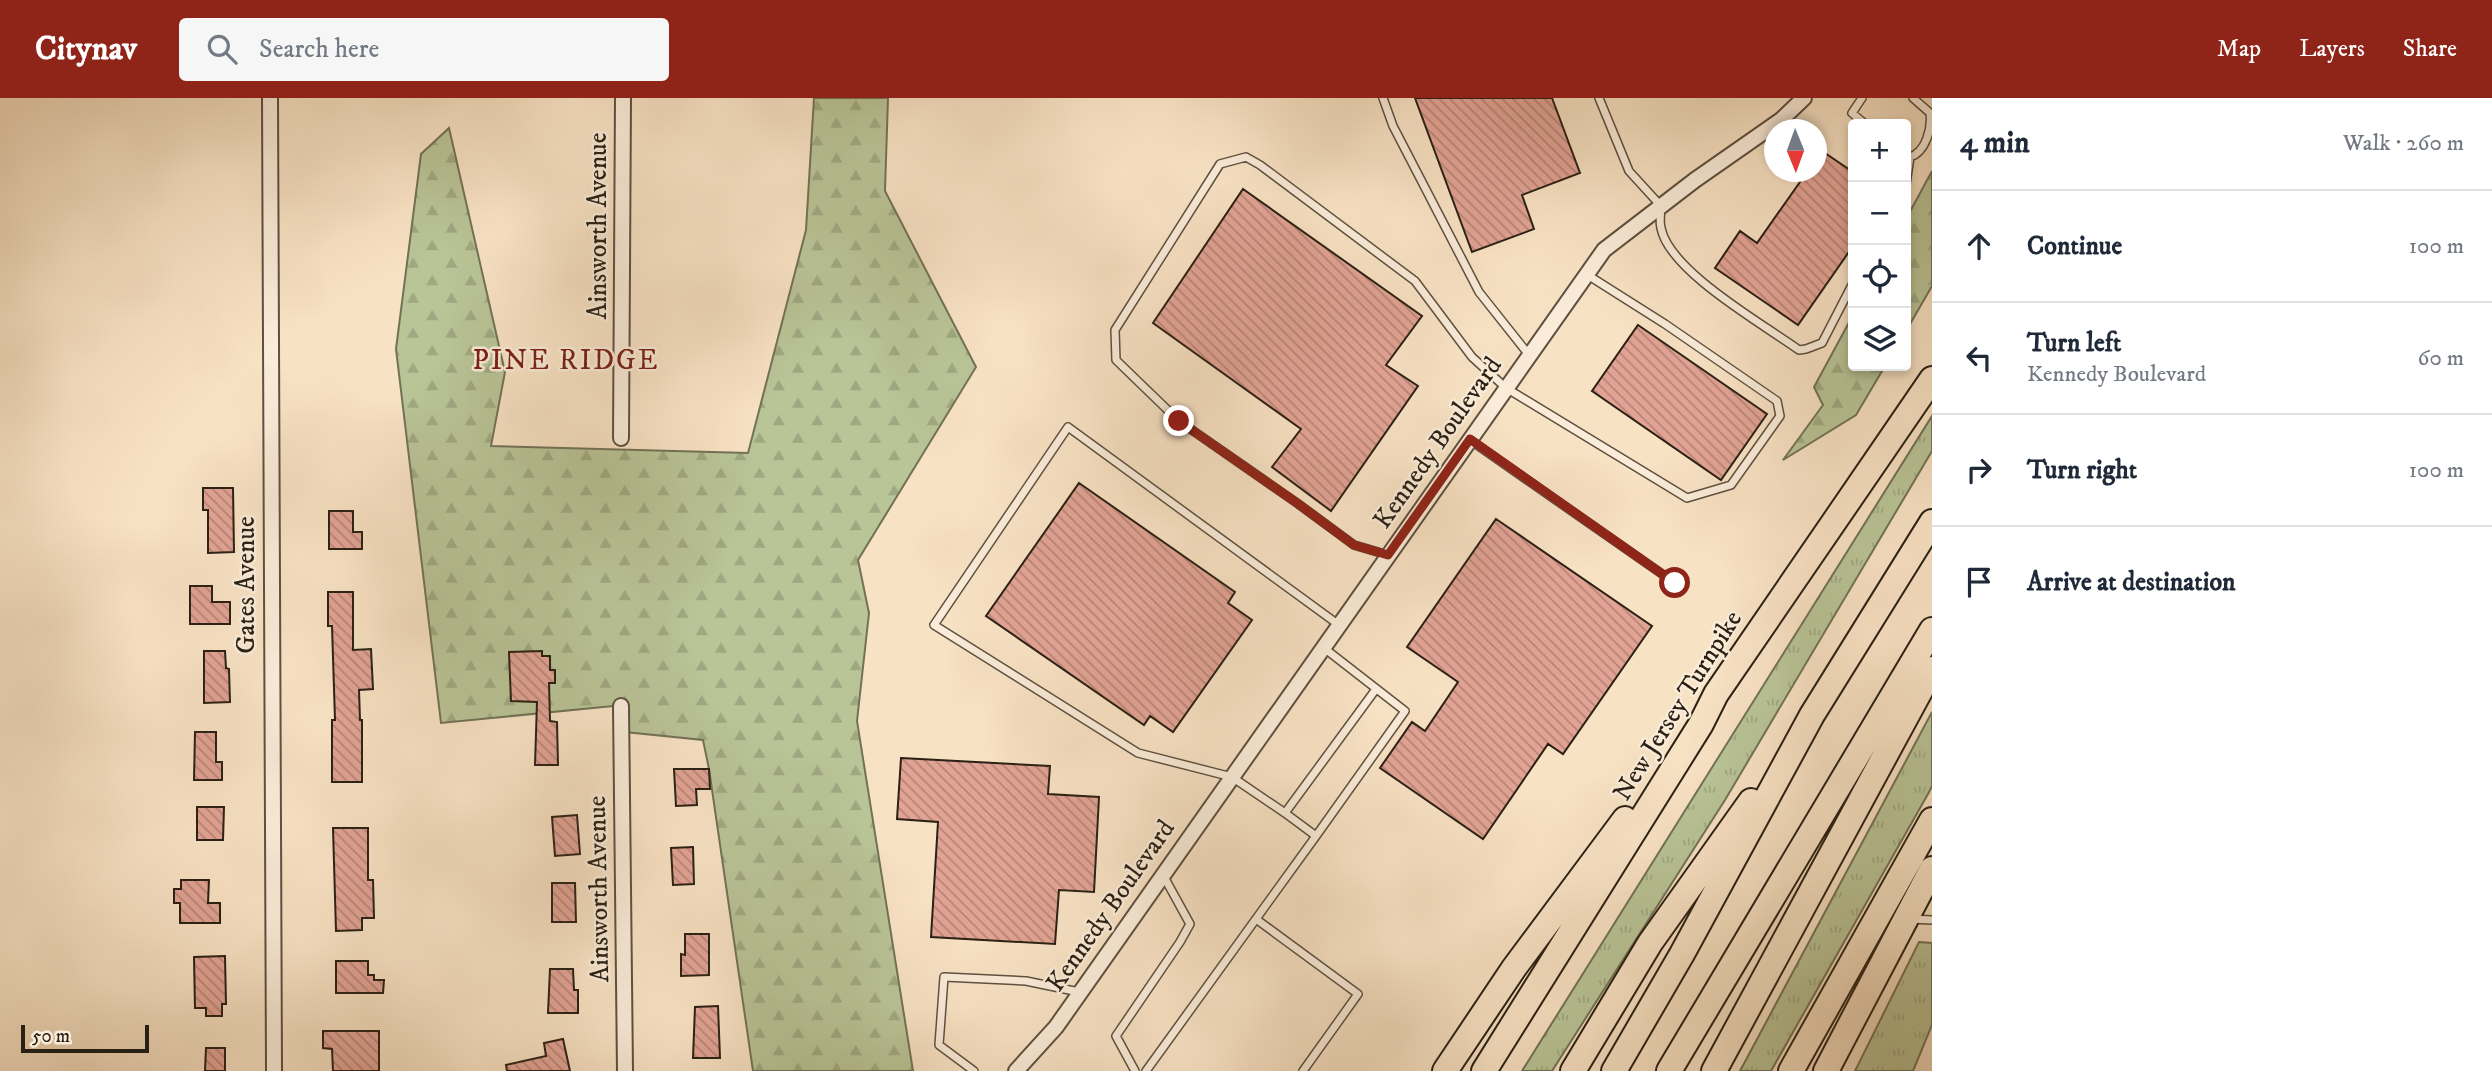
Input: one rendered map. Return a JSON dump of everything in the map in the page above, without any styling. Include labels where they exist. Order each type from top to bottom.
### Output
[{"type":"highway","name":"New Jersey Turnpike","points":[[1484,1071],[1701,724],[1716,694],[1932,379]]},
{"type":"highway","points":[[1614,1071],[1682,954],[1812,715],[1932,522]]},
{"type":"highway","points":[[1669,1071],[1932,630]]},
{"type":"highway","points":[[1714,1071],[1932,669]]},
{"type":"highway","points":[[1445,1071],[1507,977],[1636,805],[1693,718],[1716,694]]},
{"type":"highway","points":[[1573,1071],[1650,943],[1812,715]]},
{"type":"highway","points":[[1791,1071],[1932,820]]},
{"type":"highway","points":[[1826,1071],[1932,869]]},
{"type":"street","name":"Gates Avenue","points":[[270,98],[274,1071]]},
{"type":"street","name":"Ainsworth Avenue","points":[[621,438],[623,98]]},
{"type":"street","name":"Kennedy Boulevard","points":[[1016,1071],[1056,1027],[1604,250],[1782,120],[1804,98]]},
{"type":"street","name":"Ainsworth Avenue","points":[[621,706],[625,1071]]},
{"type":"lane","points":[[1383,98],[1393,126],[1479,292],[1529,355]]},
{"type":"lane","points":[[1600,98],[1629,172],[1661,206],[1660,227],[1688,272],[1799,350],[1822,343],[1848,293]]},
{"type":"lane","points":[[1859,119],[1852,113],[1862,98]]},
{"type":"lane","points":[[1911,156],[1916,155],[1931,133],[1932,120],[1930,113],[1913,98]]},
{"type":"lane","points":[[1388,555],[1354,545],[1179,421],[1116,360],[1115,330],[1220,164],[1245,157],[1260,165],[1415,281],[1472,357],[1506,388],[1687,498],[1731,485],[1780,416],[1777,401],[1665,324],[1586,274]]},
{"type":"lane","points":[[1316,836],[1232,777],[1138,752],[934,625],[1068,427],[1339,625]]},
{"type":"lane","points":[[1470,439],[1675,583]]},
{"type":"lane","points":[[1146,1071],[1405,711],[1323,648]]},
{"type":"lane","points":[[1284,813],[1376,689]]},
{"type":"lane","points":[[1135,1071],[1116,1036],[1190,924],[1163,875]]},
{"type":"lane","points":[[1256,919],[1357,994],[1303,1071]]},
{"type":"lane","points":[[1906,919],[1932,920]]},
{"type":"lane","points":[[974,1071],[939,1045],[944,977],[1026,981],[1080,993]]},
{"type":"green space","points":[[814,98],[888,98],[885,191],[976,367],[858,560],[869,613],[857,721],[913,1071],[753,1071],[703,740],[625,732],[623,705],[441,723],[396,349],[421,154],[449,128],[505,372],[491,446],[748,453],[806,230]]},
{"type":"green space","points":[[1932,171],[1932,286],[1911,322],[1911,245],[1911,210]]},
{"type":"green space","points":[[1848,324],[1848,371],[1882,371],[1856,415],[1783,460],[1823,405],[1814,387]]},
{"type":"green space","points":[[1932,416],[1932,451],[1725,800],[1552,1071],[1522,1071]]},
{"type":"green space","points":[[1932,712],[1932,786],[1928,794],[1771,1071],[1740,1071]]},
{"type":"green space","points":[[1919,942],[1932,943],[1932,1025],[1913,1071],[1855,1071]]},
{"type":"building","points":[[1415,98],[1552,98],[1580,173],[1522,195],[1534,229],[1472,252]]},
{"type":"building","points":[[1827,154],[1848,169],[1848,253],[1798,325],[1715,268],[1740,231],[1757,243],[1800,182],[1827,182]]},
{"type":"building","points":[[1243,189],[1422,316],[1386,365],[1418,386],[1331,511],[1272,467],[1301,429],[1153,323]]},
{"type":"building","points":[[1638,325],[1767,414],[1721,480],[1592,391]]},
{"type":"building","points":[[1079,483],[1235,592],[1228,603],[1252,620],[1173,732],[1150,716],[1144,725],[986,616]]},
{"type":"building","points":[[203,488],[233,488],[234,552],[208,553],[208,510],[203,510]]},
{"type":"building","points":[[329,511],[353,511],[353,532],[362,532],[362,549],[329,549]]},
{"type":"building","points":[[1496,519],[1652,626],[1563,754],[1548,744],[1483,839],[1380,768],[1412,722],[1425,731],[1458,682],[1407,647]]},
{"type":"building","points":[[190,586],[212,586],[212,602],[230,602],[230,624],[190,624]]},
{"type":"building","points":[[328,592],[353,592],[353,650],[371,649],[373,689],[359,690],[362,782],[332,782],[332,720],[335,720],[332,626],[328,626]]},
{"type":"building","points":[[204,651],[225,651],[226,668],[229,669],[230,702],[204,703]]},
{"type":"building","points":[[542,651],[542,656],[550,656],[550,670],[555,670],[555,683],[549,683],[550,721],[557,722],[558,765],[535,765],[537,702],[511,701],[509,652]]},
{"type":"building","points":[[195,732],[216,732],[216,762],[222,762],[222,780],[194,780]]},
{"type":"building","points":[[901,758],[1050,766],[1048,794],[1099,797],[1094,892],[1059,890],[1055,944],[931,937],[938,822],[897,819]]},
{"type":"building","points":[[674,769],[709,769],[710,789],[696,789],[697,805],[676,806]]},
{"type":"building","points":[[197,807],[224,807],[223,840],[197,840]]},
{"type":"building","points":[[577,815],[580,854],[555,856],[552,817]]},
{"type":"building","points":[[333,828],[368,828],[368,880],[373,880],[374,918],[362,918],[362,930],[336,931]]},
{"type":"building","points":[[693,847],[694,884],[673,885],[671,848]]},
{"type":"building","points":[[181,880],[209,880],[208,903],[220,903],[220,923],[180,923],[180,903],[174,903],[174,889],[181,889]]},
{"type":"building","points":[[552,883],[575,883],[576,922],[552,922]]},
{"type":"building","points":[[685,934],[709,934],[709,975],[681,976]]},
{"type":"building","points":[[225,956],[226,1004],[222,1004],[222,1016],[206,1016],[206,1008],[195,1008],[194,957]]},
{"type":"building","points":[[336,961],[368,961],[368,975],[374,975],[374,980],[384,980],[383,993],[336,993]]},
{"type":"building","points":[[550,969],[573,969],[574,990],[578,990],[578,1013],[548,1013]]},
{"type":"building","points":[[718,1006],[720,1058],[693,1058],[695,1007]]},
{"type":"building","points":[[323,1031],[379,1031],[379,1071],[333,1071],[332,1049],[323,1048]]},
{"type":"building","points":[[563,1039],[570,1071],[507,1071],[506,1065],[546,1056],[544,1043]]},
{"type":"building","points":[[206,1048],[225,1048],[225,1071],[205,1071]]},
{"type":"district","name":"PINE RIDGE","points":[[566,360]]},
{"type":"route","points":[[1179,421],[1354,545],[1388,555],[1470,439],[1675,583]]}]
